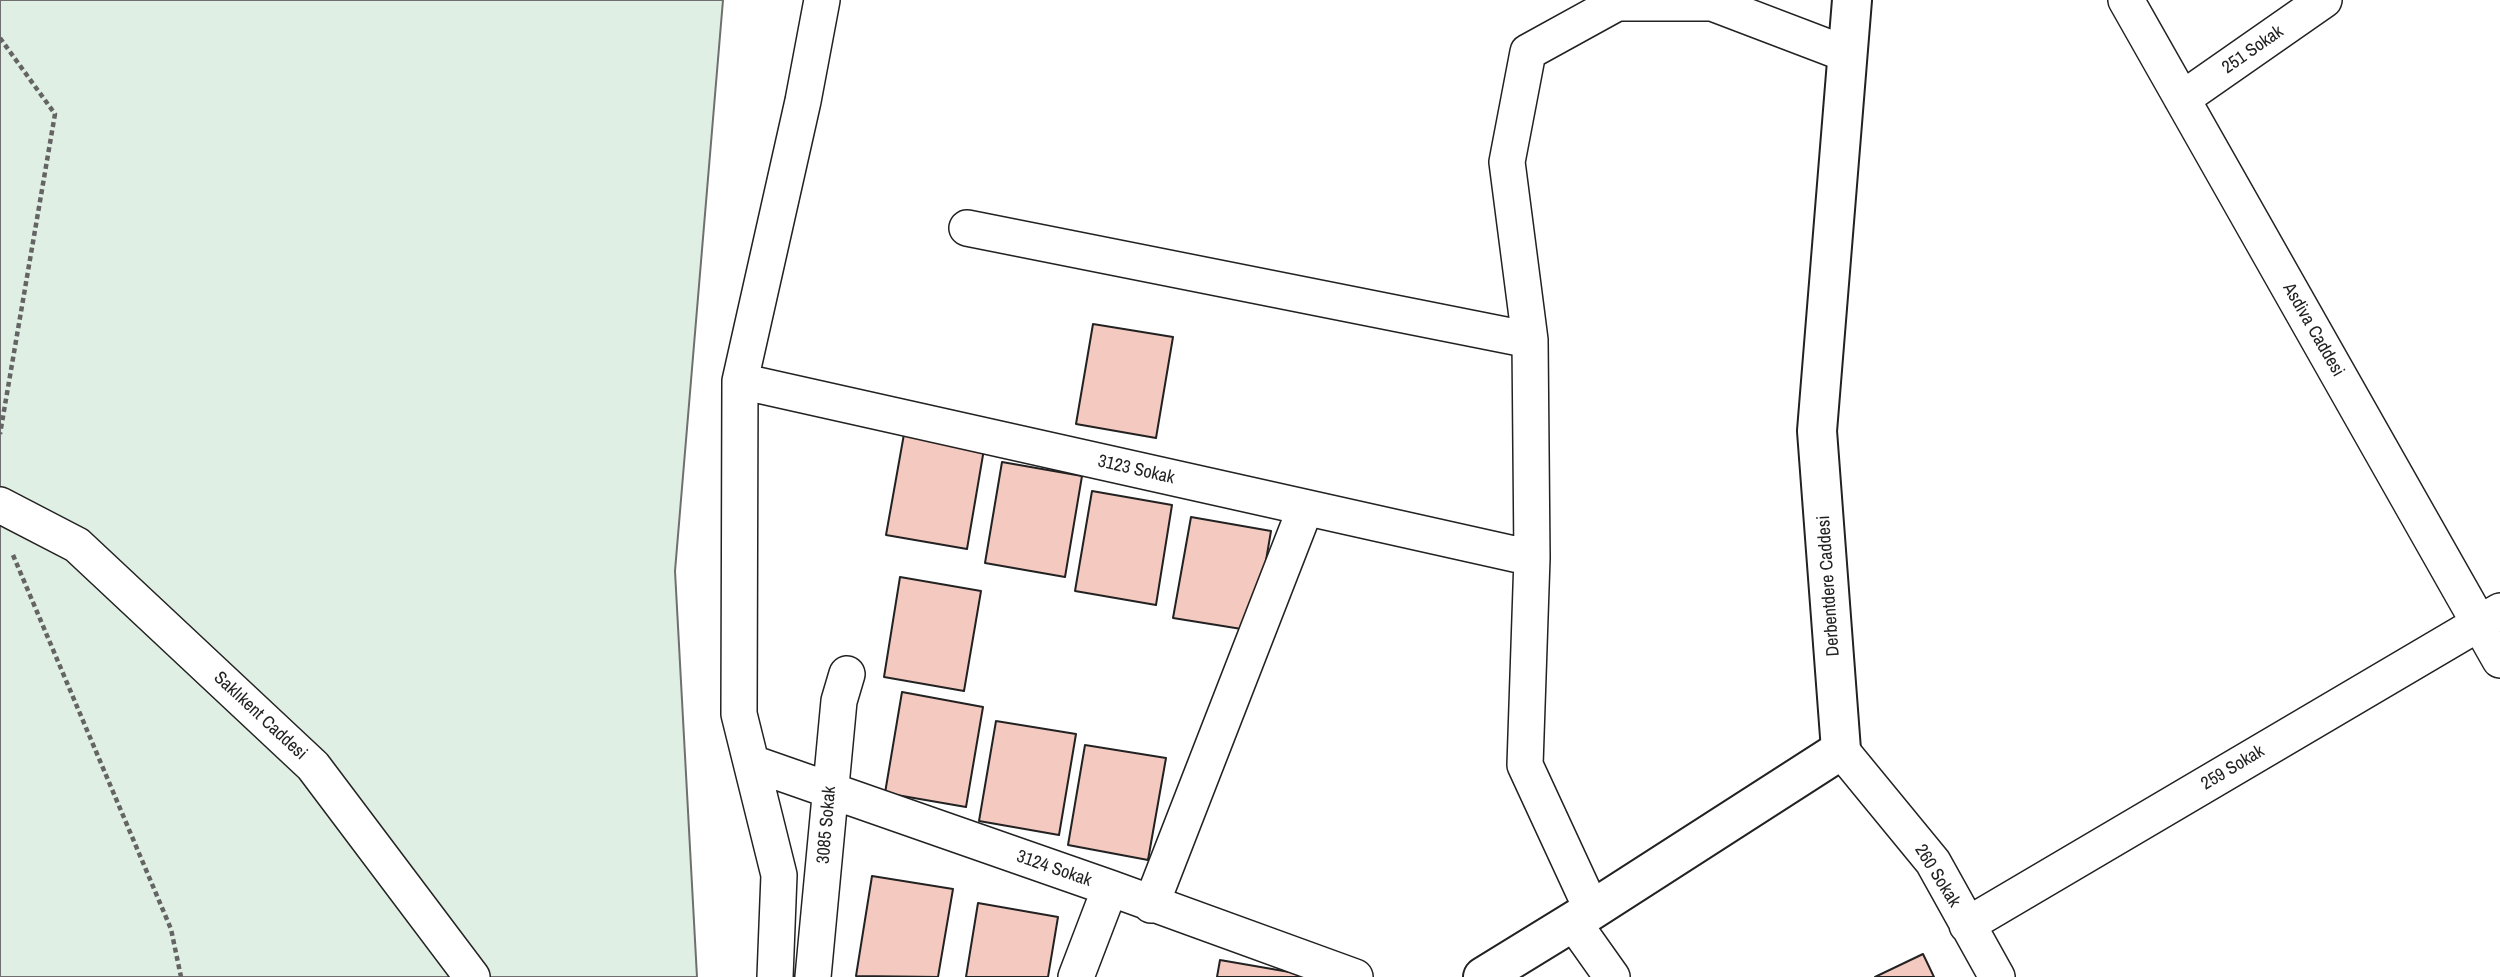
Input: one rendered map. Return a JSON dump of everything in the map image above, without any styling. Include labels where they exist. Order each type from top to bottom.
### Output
[{"type":"street","points":[[775,977],[779,875],[739,714],[740,381],[803,101],[822,0]]},
{"type":"street","name":"Derbentdere Caddesi","points":[[1841,750],[1817,431],[1852,0]]},
{"type":"street","name":"Asdiva Caddesi","points":[[2126,0],[2490,617],[2500,660]]},
{"type":"street","name":"251 Sokak","points":[[2182,99],[2324,0]]},
{"type":"street","points":[[1612,977],[1583,916],[1525,765],[1532,558],[1530,340],[1507,162],[1528,52],[1617,3],[1712,3],[1846,54]]},
{"type":"street","points":[[967,228],[1530,340]]},
{"type":"street","name":"3123 Sokak","points":[[740,381],[1532,558]]},
{"type":"street","name":"Saklıkent Caddesi","points":[[0,505],[77,545],[313,766],[472,977]]},
{"type":"street","points":[[1151,905],[1305,509]]},
{"type":"street","name":"259 Sokak","points":[[1967,925],[2490,617]]},
{"type":"street","name":"3085 Sokak","points":[[813,977],[839,701],[847,674]]},
{"type":"street","points":[[1483,977],[1841,750]]},
{"type":"street","name":"260 Sokak","points":[[1841,750],[1933,862],[1997,977]]},
{"type":"street","name":"3124 Sokak","points":[[752,763],[1110,888],[1354,977]]},
{"type":"street","points":[[1076,977],[1110,888]]},
{"type":"path","points":[[0,38],[55,114],[0,434]]},
{"type":"path","points":[[11,550],[171,929],[181,977]]},
{"type":"green space","points":[[0,0],[723,0],[675,571],[697,977],[0,977]]},
{"type":"building","points":[[1093,324],[1173,337],[1156,438],[1076,424]]},
{"type":"building","points":[[904,434],[984,449],[967,549],[886,535]]},
{"type":"building","points":[[1002,462],[1082,476],[1065,577],[985,563]]},
{"type":"building","points":[[1092,491],[1172,505],[1156,605],[1075,591]]},
{"type":"building","points":[[1191,517],[1271,531],[1254,631],[1173,618]]},
{"type":"building","points":[[900,577],[981,591],[964,691],[884,677]]},
{"type":"building","points":[[902,692],[983,707],[966,807],[885,793]]},
{"type":"building","points":[[996,721],[1076,734],[1059,835],[979,821]]},
{"type":"building","points":[[1085,745],[1166,758],[1148,860],[1068,845]]},
{"type":"building","points":[[872,876],[953,889],[938,977],[856,976]]},
{"type":"building","points":[[978,903],[1058,917],[1048,977],[966,977]]},
{"type":"building","points":[[1923,954],[1934,977],[1875,977]]},
{"type":"building","points":[[1220,960],[1301,974],[1300,977],[1217,977]]}]
